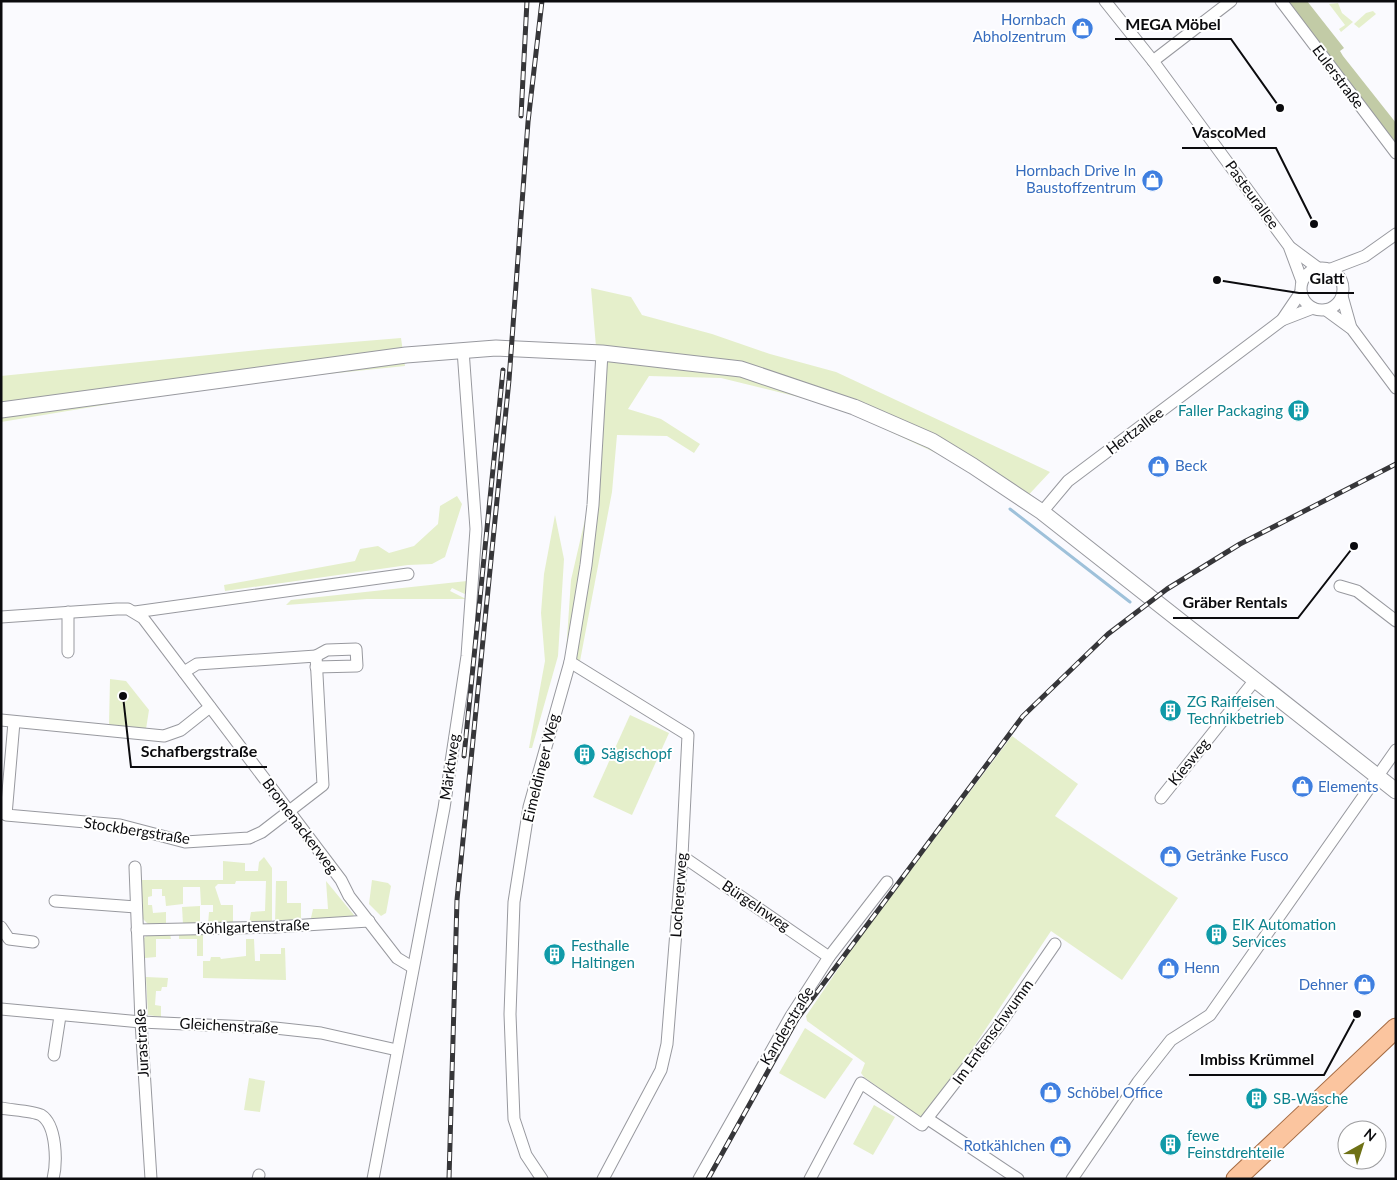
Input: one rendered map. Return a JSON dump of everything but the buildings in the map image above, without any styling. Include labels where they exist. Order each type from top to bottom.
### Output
[{"type":"main road","points":[[1236,1179],[1396,1028]]},
{"type":"street","name":"Pasteurallee","points":[[1105,1],[1153,61],[1289,246],[1318,268]]},
{"type":"street","points":[[1153,61],[1231,1]]},
{"type":"street","name":"Eulerstraße","points":[[1280,1],[1396,153]]},
{"type":"street","points":[[1396,234],[1365,256],[1346,278],[1343,291],[1335,306],[1326,310],[1352,329],[1396,388]]},
{"type":"street","name":"Pasteurallee","points":[[1289,246],[1302,286]]},
{"type":"street","points":[[1318,268],[1331,269],[1365,256]]},
{"type":"street","name":"Hertzallee","points":[[1282,320],[1308,273],[1318,268]]},
{"type":"street","points":[[1331,269],[1341,278],[1352,329]]},
{"type":"street","points":[[1302,286],[1304,300],[1313,308]]},
{"type":"street","name":"Hertzallee","points":[[1042,512],[1068,481],[1282,320],[1313,308],[1326,310]]},
{"type":"street","points":[[1,410],[212,380],[463,350],[496,348],[602,353],[741,369],[854,407],[932,441],[1042,512],[1396,791]]},
{"type":"street","name":"Märktweg","points":[[373,1179],[412,966],[444,808],[467,656],[476,529],[463,350]]},
{"type":"street","name":"Eimeldinger Weg","points":[[542,1179],[526,1155],[514,1119],[510,1014],[513,923],[517,880],[530,807],[570,662],[586,565],[593,505],[602,353]]},
{"type":"street","points":[[1,617],[117,609],[135,612],[408,574]]},
{"type":"street","points":[[1340,586],[1357,591],[1396,622]]},
{"type":"street","points":[[68,612],[68,652]]},
{"type":"street","name":"Bromenackerweg","points":[[135,612],[143,618],[184,672],[341,880],[349,896],[397,958],[412,966]]},
{"type":"street","name":"Stockbergstraße","points":[[14,722],[4,814],[120,826],[185,842],[252,838],[323,785],[316,661],[197,664],[184,672]]},
{"type":"street","name":"Lochererweg","points":[[570,662],[688,735],[682,856],[667,1044],[661,1070],[603,1179]]},
{"type":"street","name":"Kiesweg","points":[[1161,798],[1255,680]]},
{"type":"street","points":[[1,720],[164,736],[181,730],[210,707]]},
{"type":"street","points":[[1072,1179],[1138,1082],[1172,1040],[1210,1016],[1396,750]]},
{"type":"street","name":"Bürgelnweg","points":[[682,856],[829,957]]},
{"type":"street","name":"Jurastraße","points":[[134,868],[151,1179]]},
{"type":"street","name":"Kanderstraße","points":[[699,1179],[791,1016],[829,957],[887,882]]},
{"type":"street","points":[[55,901],[136,907]]},
{"type":"street","name":"Köhlgartenstraße","points":[[137,930],[274,927],[369,921]]},
{"type":"street","points":[[1,926],[9,939],[32,942]]},
{"type":"street","name":"Im Entenschwumm","points":[[928,1119],[998,1027],[1055,944]]},
{"type":"street","name":"Gleichenstraße","points":[[1,1009],[60,1016],[141,1022],[275,1028],[321,1033],[397,1050]]},
{"type":"street","points":[[54,1055],[60,1016]]},
{"type":"street","points":[[810,1179],[861,1083],[922,1125],[928,1119],[1018,1179]]},
{"type":"street","points":[[1,1108],[40,1115],[49,1123],[55,1146],[53,1179]]},
{"type":"green space","points":[[1287,1],[1307,1],[1344,48],[1340,51],[1343,56],[1396,123],[1396,147]]},
{"type":"green space","points":[[1338,3],[1342,13],[1353,22],[1341,32],[1339,29],[1345,25],[1329,4]]},
{"type":"green space","points":[[1373,11],[1376,14],[1359,28],[1354,24],[1366,13]]},
{"type":"green space","points":[[591,288],[631,297],[642,315],[712,334],[770,354],[836,372],[1050,472],[1021,503],[938,454],[835,406],[721,378],[649,376],[628,409],[661,419],[700,444],[694,453],[667,436],[617,435],[612,492],[580,661],[566,653],[571,580],[592,489],[602,417]]},
{"type":"green space","points":[[401,338],[405,366],[231,384],[1,422],[1,376],[268,349]]},
{"type":"green space","points":[[457,496],[462,504],[445,557],[432,564],[408,565],[225,591],[224,585],[355,561],[360,549],[378,546],[389,553],[414,546],[438,524],[440,506]]},
{"type":"green space","points":[[555,515],[564,559],[558,656],[532,748],[529,748],[545,661],[541,613],[544,574]]},
{"type":"green space","points":[[467,581],[469,596],[452,588],[450,591],[466,599],[367,599],[286,605],[291,600]]},
{"type":"green space","points":[[110,679],[126,681],[149,710],[146,729],[109,726]]},
{"type":"green space","points":[[630,715],[669,733],[632,815],[593,797]]},
{"type":"green space","points":[[1012,736],[1078,784],[1055,816],[1178,898],[1122,980],[1051,931],[943,1093],[921,1118],[864,1077],[861,1073],[865,1063],[807,1021],[806,1016],[858,940]]},
{"type":"green space","points":[[264,857],[272,868],[272,923],[249,924],[251,912],[265,911],[266,881],[236,881],[235,884],[218,884],[215,887],[221,905],[233,905],[233,924],[208,924],[209,912],[213,912],[213,905],[201,905],[200,887],[183,887],[183,904],[166,906],[165,896],[162,896],[162,889],[152,889],[152,896],[148,897],[148,905],[152,905],[153,913],[166,912],[166,924],[148,924],[143,919],[141,880],[223,880],[223,861],[245,863],[245,871],[258,871],[259,862]]},
{"type":"green space","points":[[372,880],[388,883],[391,886],[386,913],[381,916],[369,904]]},
{"type":"green space","points":[[276,881],[287,881],[287,903],[301,903],[301,918],[298,921],[275,923]]},
{"type":"green space","points":[[326,881],[354,915],[351,920],[313,920],[311,918],[313,909],[328,909]]},
{"type":"green space","points":[[200,906],[200,924],[183,924],[182,907]]},
{"type":"green space","points":[[179,933],[203,933],[203,956],[197,956],[197,939],[179,939]]},
{"type":"green space","points":[[170,934],[171,939],[156,939],[156,957],[145,958],[144,938],[147,935]]},
{"type":"green space","points":[[246,939],[254,939],[255,961],[260,961],[260,954],[281,954],[281,948],[285,948],[286,980],[203,978],[203,961],[210,961],[211,957],[220,957],[221,959],[246,956]]},
{"type":"green space","points":[[146,977],[168,978],[167,987],[162,987],[161,991],[156,991],[155,1005],[161,1006],[161,1017],[148,1015]]},
{"type":"green space","points":[[805,1028],[853,1059],[825,1099],[779,1073]]},
{"type":"green space","points":[[249,1078],[265,1081],[260,1112],[244,1110]]},
{"type":"green space","points":[[874,1105],[895,1117],[873,1155],[853,1144]]},
{"type":"waterway","points":[[1010,509],[1130,602]]},
{"type":"railway","points":[[521,116],[527,1]]},
{"type":"railway","points":[[449,1179],[457,900],[509,380],[528,122],[542,1]]},
{"type":"railway","points":[[464,756],[503,370]]},
{"type":"railway","points":[[708,1179],[797,1019],[1023,716],[1108,634],[1167,589],[1240,544],[1396,464]]},
{"type":"place","name":"Hornbach Abholzentrum","points":[[1082,29]]},
{"type":"place","name":"MEGA Möbel","points":[[1280,108]]},
{"type":"place","name":"Hornbach Drive In Baustoffzentrum","points":[[1152,180]]},
{"type":"place","name":"VascoMed","points":[[1314,224]]},
{"type":"place","name":"Glatt","points":[[1217,280]]},
{"type":"place","name":"Faller Packaging","points":[[1299,411]]},
{"type":"place","name":"Beck","points":[[1159,466]]},
{"type":"place","name":"Gräber Rentals","points":[[1354,546]]},
{"type":"place","name":"Schafbergstraße","points":[[123,696]]},
{"type":"place","name":"ZG Raiffeisen Technikbetrieb","points":[[1171,711]]},
{"type":"place","name":"Sägischopf","points":[[585,754]]},
{"type":"place","name":"Elements","points":[[1302,787]]},
{"type":"place","name":"Getränke Fusco","points":[[1170,856]]},
{"type":"place","name":"EIK Automation Services","points":[[1216,934]]},
{"type":"place","name":"Festhalle Haltingen","points":[[555,955]]},
{"type":"place","name":"Henn","points":[[1168,968]]},
{"type":"place","name":"Dehner","points":[[1364,985]]},
{"type":"place","name":"Imbiss Krümmel","points":[[1357,1014]]},
{"type":"place","name":"Schöbel Office","points":[[1051,1093]]},
{"type":"place","name":"SB-Wäsche","points":[[1257,1099]]},
{"type":"place","name":"fewe Feinstdrehteile","points":[[1171,1145]]},
{"type":"place","name":"Rotkählchen","points":[[1061,1146]]}]
